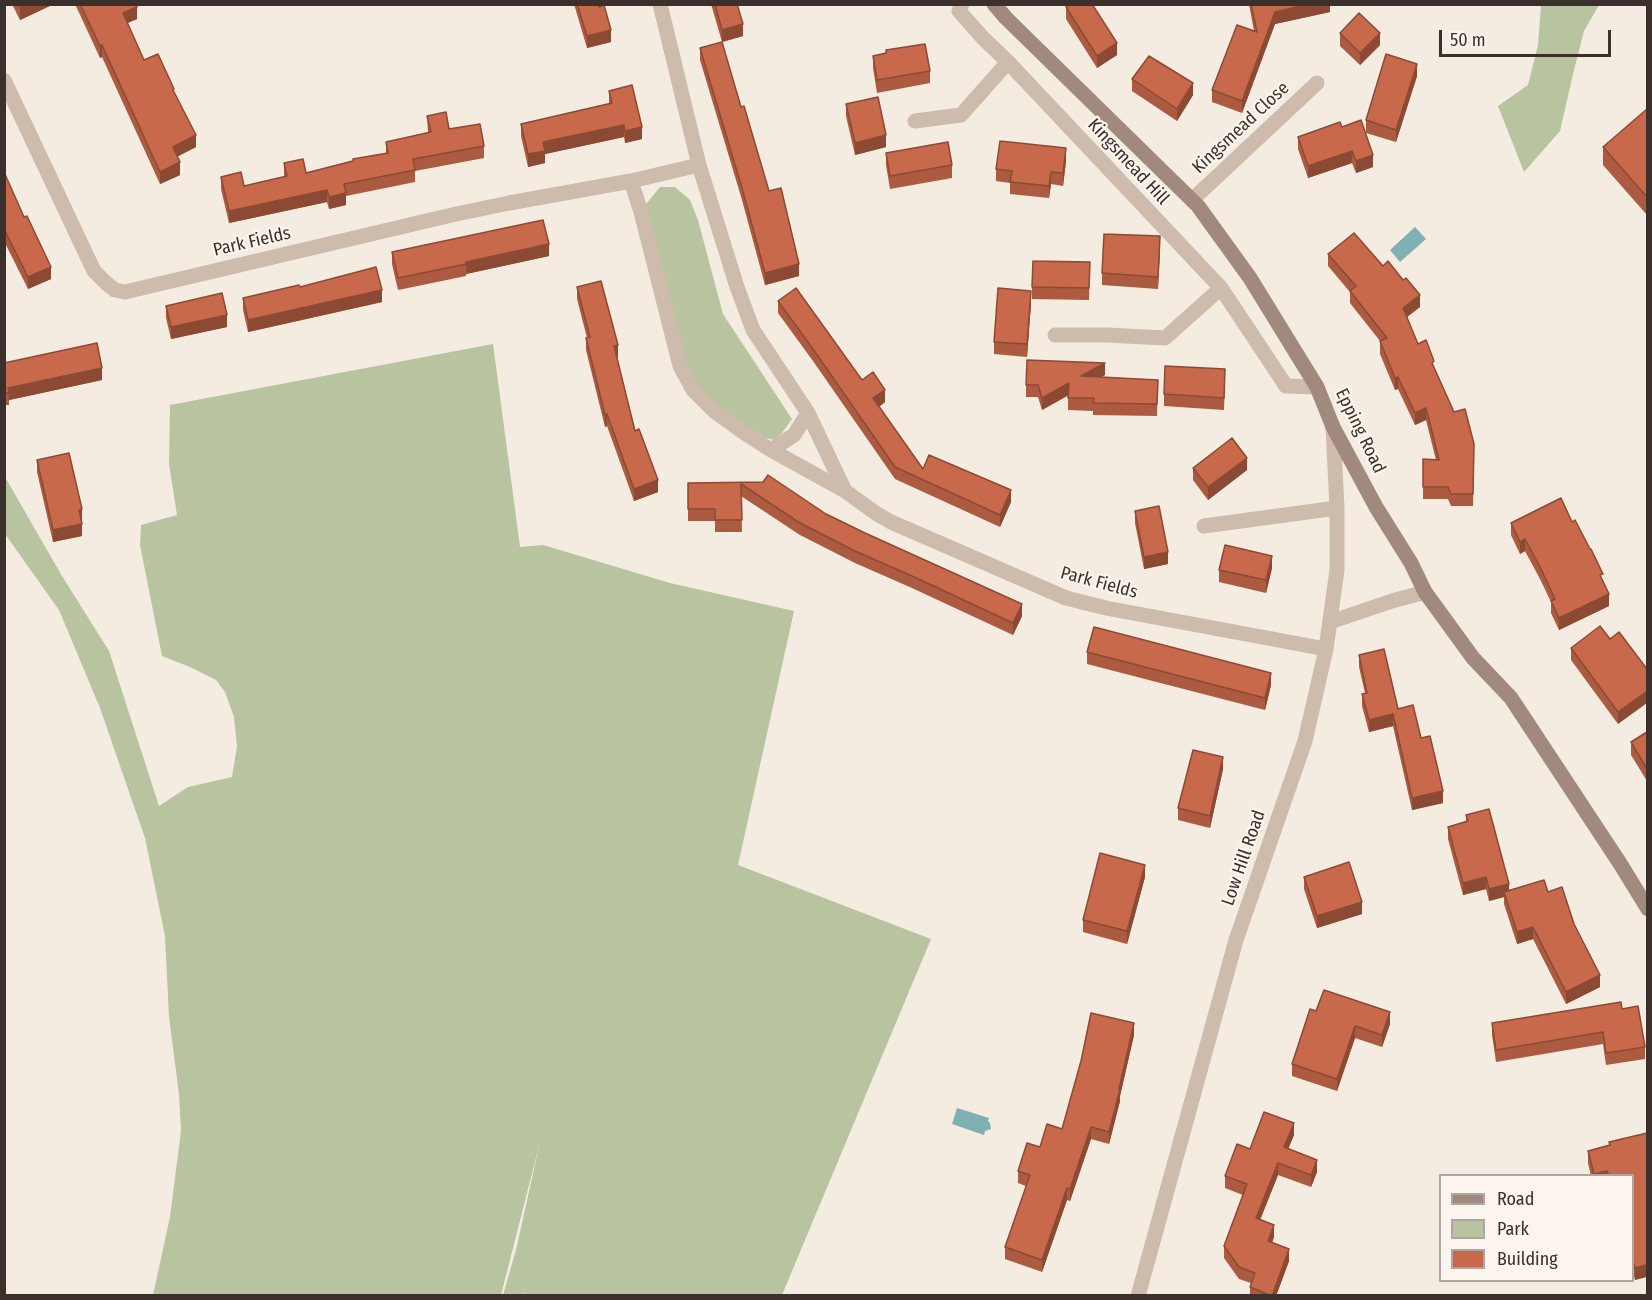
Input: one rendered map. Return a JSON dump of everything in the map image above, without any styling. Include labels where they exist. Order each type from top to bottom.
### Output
[{"type":"main road","name":"Epping Road","points":[[994,4],[1198,206],[1250,278],[1317,387],[1334,427],[1376,507],[1411,563],[1425,592],[1473,658],[1511,698],[1621,865],[1647,909]]},
{"type":"street","name":"Park Fields","points":[[660,4],[699,165],[737,287],[753,330],[808,413],[845,491]]},
{"type":"street","name":"Kingsmead Hill","points":[[962,4],[959,11],[983,38],[1221,288],[1286,386],[1317,387]]},
{"type":"street","points":[[915,121],[961,115],[1008,62]]},
{"type":"street","name":"Park Fields","points":[[4,80],[94,271],[115,290],[125,292],[456,214],[631,181],[699,165]]},
{"type":"street","name":"Kingsmead Close","points":[[1192,201],[1317,83]]},
{"type":"street","name":"Park Fields","points":[[631,181],[680,366],[693,390],[714,411],[771,450],[845,491],[891,522],[1066,598],[1106,608],[1326,649]]},
{"type":"street","points":[[1055,335],[1165,338],[1221,288]]},
{"type":"street","points":[[771,450],[794,435],[808,413]]},
{"type":"street","name":"Low Hill Road","points":[[1138,1296],[1236,940],[1305,741],[1326,649],[1337,570],[1334,427]]},
{"type":"street","points":[[1204,526],[1337,508]]},
{"type":"street","points":[[1330,622],[1425,592]]},
{"type":"green space","points":[[1541,5],[1599,5],[1584,31],[1560,131],[1524,172],[1498,106],[1528,85],[1538,45]]},
{"type":"green space","points":[[660,187],[675,187],[690,200],[698,220],[723,314],[792,419],[774,440],[743,432],[693,390],[646,204]]},
{"type":"green space","points":[[493,344],[520,547],[543,545],[670,583],[794,611],[738,865],[931,939],[782,1295],[523,1295],[524,1291],[522,1295],[503,1295],[516,1250],[540,1142],[501,1295],[153,1295],[170,1217],[181,1131],[179,1094],[169,1017],[165,936],[145,838],[100,708],[59,610],[5,534],[5,477],[62,576],[109,651],[159,806],[188,787],[232,777],[237,746],[234,717],[225,692],[216,680],[162,656],[140,545],[141,525],[177,515],[169,464],[170,405]]},
{"type":"water","points":[[1415,227],[1426,239],[1400,262],[1390,250]]},
{"type":"water","points":[[957,1108],[989,1118],[991,1129],[985,1131],[984,1135],[952,1124]]},
{"type":"building","points":[[80,4],[136,4],[137,7],[123,13],[144,60],[158,54],[196,135],[173,147],[180,162],[160,172],[102,45],[100,46]]},
{"type":"building","points":[[577,4],[598,4],[599,7],[604,5],[611,30],[587,36]]},
{"type":"building","points":[[715,4],[737,4],[743,24],[722,30]]},
{"type":"building","points":[[1070,4],[1092,4],[1117,43],[1097,56],[1066,7]]},
{"type":"building","points":[[1251,4],[1310,4],[1275,12],[1242,101],[1212,90],[1237,25],[1257,32]]},
{"type":"building","points":[[1359,13],[1380,33],[1360,53],[1340,33]]},
{"type":"building","points":[[722,42],[769,191],[781,188],[799,264],[765,273],[700,48]]},
{"type":"building","points":[[925,44],[930,71],[877,80],[873,56],[886,53],[886,50]]},
{"type":"building","points":[[1386,54],[1417,64],[1396,130],[1366,120]]},
{"type":"building","points":[[1149,56],[1193,83],[1177,109],[1132,79]]},
{"type":"building","points":[[632,85],[642,127],[625,131],[624,125],[543,142],[545,151],[528,154],[521,124],[612,103],[609,91]]},
{"type":"building","points":[[878,97],[886,135],[855,143],[846,104]]},
{"type":"building","points":[[1647,109],[1647,197],[1603,147]]},
{"type":"building","points":[[446,112],[449,129],[480,124],[484,146],[413,159],[415,170],[344,184],[346,193],[329,197],[327,190],[229,211],[221,177],[241,172],[244,186],[287,176],[284,163],[303,159],[306,173],[353,161],[353,159],[388,153],[386,142],[431,132],[427,116]]},
{"type":"building","points":[[1361,120],[1373,155],[1356,161],[1352,151],[1308,166],[1298,137],[1340,122],[1342,127]]},
{"type":"building","points":[[1000,141],[1066,148],[1063,173],[1051,172],[1049,186],[1010,182],[1012,171],[996,169]]},
{"type":"building","points":[[948,142],[952,165],[890,176],[886,153]]},
{"type":"building","points":[[4,172],[24,217],[27,216],[51,267],[28,277],[4,229]]},
{"type":"building","points":[[543,220],[549,244],[398,278],[392,252]]},
{"type":"building","points":[[1354,233],[1383,266],[1388,261],[1403,280],[1406,278],[1420,295],[1403,308],[1418,344],[1426,340],[1434,361],[1432,363],[1454,412],[1465,409],[1474,444],[1473,494],[1451,494],[1448,487],[1423,487],[1423,459],[1439,460],[1426,408],[1415,413],[1398,377],[1395,378],[1380,341],[1387,338],[1350,291],[1356,286],[1328,254]]},
{"type":"building","points":[[1104,234],[1160,236],[1158,277],[1102,273]]},
{"type":"building","points":[[1033,261],[1090,262],[1089,288],[1032,287]]},
{"type":"building","points":[[376,267],[382,290],[248,320],[243,298],[299,285],[300,287]]},
{"type":"building","points":[[601,281],[618,345],[614,346],[635,431],[639,429],[658,480],[634,489],[607,414],[605,415],[586,338],[590,337],[577,287]]},
{"type":"building","points":[[796,288],[862,380],[873,372],[885,390],[873,398],[923,469],[929,455],[1011,490],[1000,515],[895,467],[778,301]]},
{"type":"building","points":[[998,288],[1031,291],[1027,344],[994,342]]},
{"type":"building","points":[[222,293],[227,315],[171,327],[166,306]]},
{"type":"building","points":[[97,343],[102,368],[8,388],[9,393],[4,393],[4,363]]},
{"type":"building","points":[[1027,360],[1105,363],[1081,376],[1158,380],[1157,404],[1093,403],[1094,398],[1068,398],[1069,383],[1042,398],[1038,385],[1026,385]]},
{"type":"building","points":[[1165,366],[1225,369],[1224,398],[1164,394]]},
{"type":"building","points":[[1232,438],[1247,458],[1208,487],[1193,468]]},
{"type":"building","points":[[69,453],[82,509],[79,510],[82,524],[53,530],[37,460]]},
{"type":"building","points":[[768,475],[826,514],[1022,604],[1013,623],[855,551],[800,523],[741,484],[742,520],[715,520],[715,509],[688,509],[688,483],[763,482]]},
{"type":"building","points":[[1561,498],[1572,522],[1575,520],[1591,549],[1603,574],[1600,575],[1609,594],[1559,618],[1551,601],[1555,599],[1540,567],[1525,539],[1520,542],[1511,523]]},
{"type":"building","points":[[1159,506],[1168,552],[1144,557],[1135,511]]},
{"type":"building","points":[[1225,545],[1272,556],[1266,580],[1219,570]]},
{"type":"building","points":[[1600,626],[1610,639],[1619,632],[1647,669],[1647,691],[1618,712],[1571,648]]},
{"type":"building","points":[[1094,627],[1271,673],[1265,698],[1087,652]]},
{"type":"building","points":[[1384,649],[1398,709],[1413,705],[1421,738],[1430,736],[1443,791],[1412,798],[1393,714],[1369,720],[1362,694],[1367,693],[1359,655]]},
{"type":"building","points":[[1647,732],[1647,769],[1631,742]]},
{"type":"building","points":[[1193,750],[1223,757],[1210,816],[1178,808]]},
{"type":"building","points":[[1489,809],[1509,884],[1489,889],[1486,877],[1463,883],[1448,827],[1468,821],[1466,815]]},
{"type":"building","points":[[1100,853],[1145,865],[1127,931],[1083,920]]},
{"type":"building","points":[[1349,862],[1362,902],[1317,916],[1304,877]]},
{"type":"building","points":[[1544,880],[1548,892],[1562,887],[1574,924],[1600,975],[1566,992],[1533,927],[1517,932],[1504,892]]},
{"type":"building","points":[[1324,990],[1390,1012],[1382,1035],[1355,1026],[1337,1079],[1292,1064],[1310,1009],[1316,1011]]},
{"type":"building","points":[[1621,1002],[1622,1009],[1638,1006],[1645,1047],[1606,1053],[1603,1032],[1496,1050],[1492,1023]]},
{"type":"building","points":[[1091,1013],[1134,1023],[1109,1132],[1091,1127],[1042,1260],[1005,1247],[1030,1175],[1018,1171],[1027,1143],[1040,1147],[1047,1124],[1062,1129],[1081,1061]]},
{"type":"building","points":[[1264,1112],[1294,1123],[1284,1147],[1317,1160],[1311,1175],[1278,1163],[1256,1218],[1274,1225],[1268,1241],[1289,1249],[1272,1296],[1250,1287],[1255,1273],[1239,1267],[1224,1246],[1247,1184],[1225,1176],[1237,1144],[1250,1149]]},
{"type":"building","points":[[1647,1133],[1647,1270],[1646,1265],[1635,1268],[1634,1265],[1634,1174],[1608,1174],[1607,1171],[1594,1174],[1588,1151],[1610,1145],[1609,1142]]}]
